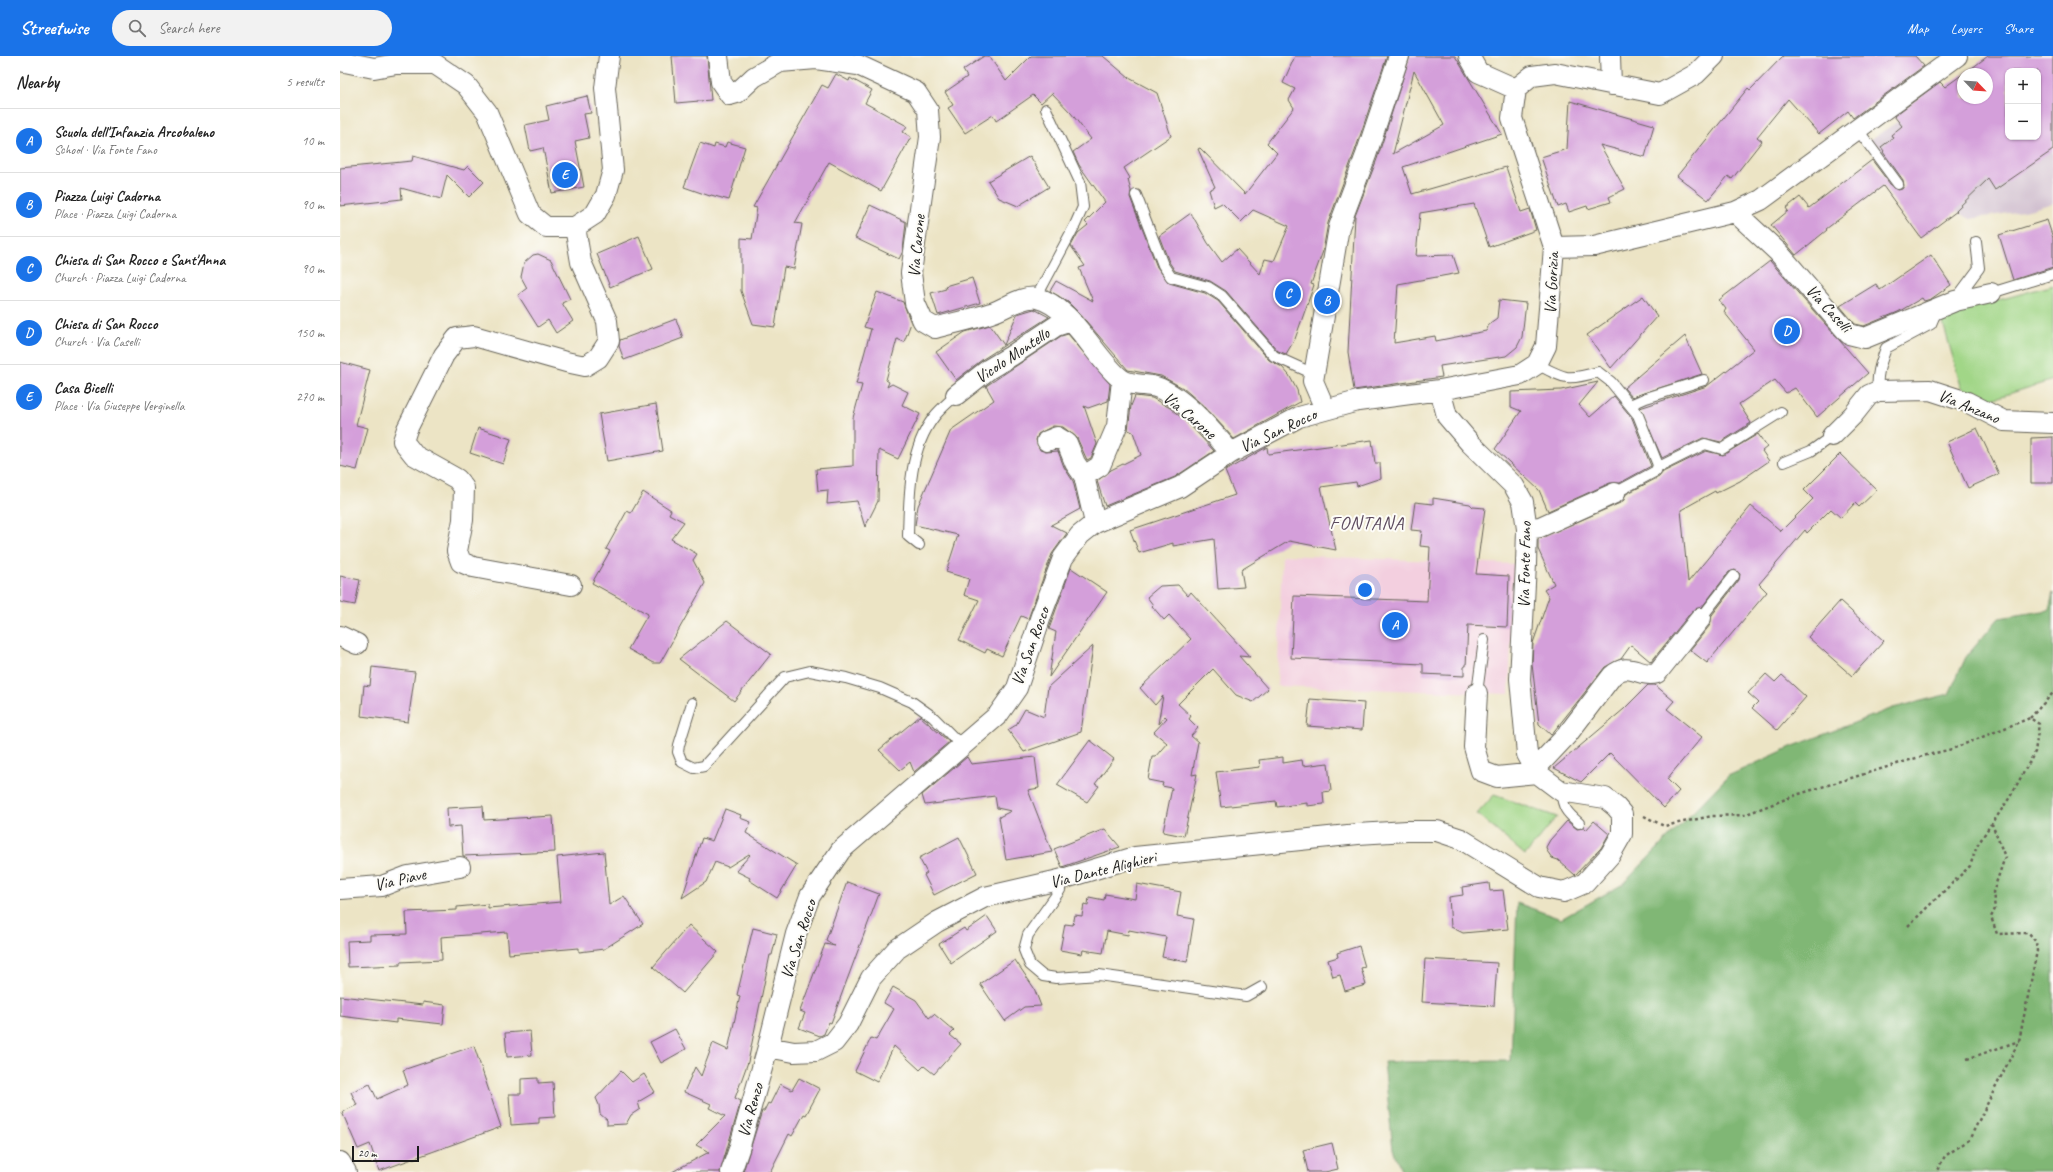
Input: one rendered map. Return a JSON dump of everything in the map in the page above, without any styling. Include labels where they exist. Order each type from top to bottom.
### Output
[{"type":"street","points":[[340,61],[374,68],[396,64],[434,64],[466,85],[487,112],[530,214],[546,226],[575,227],[595,214],[606,195],[612,170],[605,88],[609,56]]},
{"type":"street","name":"Via Carone","points":[[718,56],[721,82],[730,95],[738,93],[754,77],[780,62],[816,59],[858,65],[916,92],[928,110],[930,137],[911,273],[915,303],[923,321],[935,328],[993,312],[1023,300],[1036,298]]},
{"type":"street","points":[[1399,56],[1366,155],[1339,227],[1314,374],[1314,381],[1325,409],[1358,401],[1440,390],[1520,375],[1537,364]]},
{"type":"street","points":[[1468,56],[1478,72],[1516,89],[1532,76],[1555,73],[1660,94],[1696,74],[1714,56]]},
{"type":"street","points":[[1610,56],[1611,85]]},
{"type":"street","points":[[1554,247],[1594,246],[1735,212],[1761,200],[1957,56]]},
{"type":"street","name":"Via Gorizia","points":[[1516,89],[1512,118],[1554,247],[1546,346],[1537,364]]},
{"type":"street","name":"Via Caselli","points":[[1735,212],[1778,252],[1849,334],[1865,338],[1947,304],[1991,293]]},
{"type":"street","points":[[571,584],[473,567],[461,562],[457,551],[463,520],[464,488],[457,479],[414,455],[403,441],[407,429],[444,355],[457,338],[474,336],[566,362],[586,366],[598,358],[609,341],[607,321],[581,262],[575,227]]},
{"type":"street","points":[[1036,298],[1049,303],[1071,321],[1122,380],[1117,426],[1100,466],[1084,476]]},
{"type":"street","name":"Vicolo Montello","points":[[956,395],[989,369],[1056,326],[1071,321]]},
{"type":"street","name":"Via Carone","points":[[1122,380],[1156,388],[1169,393],[1190,410],[1231,453]]},
{"type":"street","name":"Via Fonte Fano","points":[[1440,390],[1447,416],[1470,443],[1514,486],[1523,502],[1527,529],[1520,679],[1527,754],[1536,771],[1561,791],[1605,798],[1616,807]]},
{"type":"street","name":"Via Anzano","points":[[1878,391],[1930,390],[1967,402],[2004,421],[2053,423]]},
{"type":"street","points":[[1832,436],[1853,415],[1869,395],[1878,391]]},
{"type":"street","name":"Via San Rocco","points":[[768,1047],[796,934],[810,896],[841,850],[998,715],[1017,688],[1063,558],[1080,535],[1095,523],[1180,486],[1231,453],[1299,418],[1325,409]]},
{"type":"street","points":[[1047,441],[1057,436],[1067,443],[1075,463],[1084,476],[1095,523]]},
{"type":"street","points":[[1527,529],[1540,527],[1615,493]]},
{"type":"street","points":[[1477,693],[1474,747],[1481,771],[1497,777],[1536,771],[1567,735],[1612,676],[1620,669],[1628,668],[1652,674],[1657,673],[1701,618]]},
{"type":"street","name":"Via Dante Alighieri","points":[[768,1047],[794,1052],[816,1051],[834,1042],[848,1024],[871,978],[897,949],[937,922],[985,897],[1059,880],[1135,857],[1358,834],[1407,831],[1437,831],[1461,839],[1539,887],[1564,892],[1585,883],[1610,855],[1622,834],[1622,814],[1616,807]]},
{"type":"street","name":"Via Piave","points":[[340,889],[382,886],[408,876],[460,867]]},
{"type":"street","name":"Via Renzo","points":[[731,1172],[768,1047]]},
{"type":"street","points":[[340,1162],[346,1172]]},
{"type":"lane","points":[[1036,298],[1076,225],[1083,207],[1080,182],[1046,109]]},
{"type":"lane","points":[[1858,130],[1898,184]]},
{"type":"lane","points":[[1136,195],[1160,258],[1171,277],[1208,287],[1222,296],[1274,356],[1314,374]]},
{"type":"lane","points":[[1878,391],[1877,381],[1879,367],[1886,348],[1931,324],[1979,268],[1976,242]]},
{"type":"lane","points":[[1991,293],[2053,274]]},
{"type":"lane","points":[[1537,364],[1563,378],[1576,379],[1598,372],[1611,382],[1638,415],[1658,465],[1656,471],[1615,493]]},
{"type":"lane","points":[[1630,405],[1646,398],[1704,380]]},
{"type":"lane","points":[[919,545],[908,536],[913,472],[920,440],[934,417],[956,395]]},
{"type":"lane","points":[[1658,465],[1663,465],[1705,444],[1722,449],[1781,412]]},
{"type":"lane","points":[[1784,462],[1811,451],[1832,436]]},
{"type":"lane","points":[[1701,618],[1734,576]]},
{"type":"lane","points":[[1477,693],[1484,640]]},
{"type":"lane","points":[[692,703],[678,752],[682,762],[694,768],[704,766],[785,677],[810,671],[846,678],[880,688],[912,702],[933,717],[962,746]]},
{"type":"lane","points":[[1561,791],[1562,804],[1567,812],[1579,823]]},
{"type":"lane","points":[[1059,880],[1060,890],[1028,935],[1024,950],[1030,965],[1043,976],[1056,978],[1099,975],[1246,996],[1262,987]]},
{"type":"path","points":[[1616,807],[1628,809],[1664,826],[1712,816],[1744,815],[1799,794],[1923,756],[1952,749],[2030,718],[2053,692]]},
{"type":"path","points":[[1908,926],[1970,866],[1977,846],[2010,798],[2035,752],[2038,724],[2030,718]]},
{"type":"path","points":[[1936,1172],[1945,1156],[1969,1140],[2019,1041],[2037,951],[2036,942],[2029,933],[1997,934],[1994,926],[1992,917],[1995,909],[1993,892],[2005,857],[1992,824]]},
{"type":"path","points":[[1968,1059],[2019,1041]]},
{"type":"shaded area","points":[[1988,56],[2053,56],[2053,203],[2029,210],[1970,219],[1957,211],[1919,159],[1895,177],[1868,141],[1911,113],[1957,100],[1957,104],[1993,104],[1993,68],[1972,68]]},
{"type":"shaded area","points":[[1282,555],[1514,564],[1509,694],[1277,686]]},
{"type":"green space","points":[[2053,285],[2053,380],[1986,401],[1970,397],[1961,386],[1941,316]]},
{"type":"green space","points":[[2053,593],[2053,1172],[1402,1172],[1393,1150],[1384,1062],[1511,1061],[1517,903],[1561,919],[1623,884],[1728,776],[1791,747],[1893,708],[1949,694],[1966,657],[1999,618],[2049,610]]},
{"type":"green space","points":[[1494,795],[1557,817],[1525,855],[1477,814]]},
{"type":"building","points":[[672,56],[707,56],[711,100],[676,103]]},
{"type":"building","points":[[984,56],[989,56],[1006,81],[1031,56],[1103,56],[1129,78],[1157,93],[1171,136],[1124,168],[1130,178],[1128,180],[1131,191],[1130,197],[1157,267],[1169,283],[1205,293],[1218,301],[1269,360],[1282,367],[1289,375],[1297,390],[1300,402],[1234,439],[1205,407],[1183,388],[1161,376],[1128,370],[1080,314],[1068,302],[1050,291],[1056,281],[1093,301],[1079,268],[1085,266],[1071,246],[1078,233],[1088,225],[1085,222],[1105,202],[1079,165],[1073,152],[1091,139],[1071,113],[1052,93],[1041,103],[1033,95],[996,121],[993,115],[965,133],[948,108],[953,105],[945,92],[967,77],[963,70]]},
{"type":"building","points":[[1295,56],[1387,56],[1355,151],[1328,223],[1323,251],[1311,284],[1314,285],[1295,339],[1286,354],[1278,351],[1226,291],[1210,281],[1175,271],[1169,262],[1159,236],[1191,213],[1208,243],[1222,262],[1237,249],[1260,274],[1265,259],[1274,261],[1289,226],[1253,210],[1241,222],[1222,203],[1214,207],[1209,190],[1215,187],[1198,149],[1200,148],[1245,194],[1277,153],[1267,143],[1294,108],[1289,100],[1295,89],[1283,83]]},
{"type":"building","points":[[1410,56],[1455,56],[1502,134],[1403,167],[1412,194],[1506,167],[1521,212],[1530,209],[1536,230],[1489,247],[1474,204],[1420,213],[1416,256],[1453,255],[1459,273],[1398,284],[1394,343],[1435,336],[1436,341],[1486,331],[1490,323],[1497,318],[1499,300],[1526,303],[1522,337],[1517,347],[1506,356],[1440,366],[1442,377],[1354,390],[1348,352],[1355,216],[1377,159]],"holes":[[[1414,71],[1444,125],[1393,154]]]},
{"type":"building","points":[[1783,56],[1915,56],[1924,66],[1853,118],[1848,111],[1819,134],[1788,99],[1757,137],[1762,141],[1732,179],[1728,176],[1708,200],[1677,176],[1748,88],[1750,90]]},
{"type":"building","points":[[1988,56],[2053,56],[2053,150],[1995,190],[1988,179],[1956,210],[1957,211],[1921,238],[1883,186],[1826,229],[1827,230],[1796,255],[1771,225],[1788,211],[1786,208],[1800,197],[1809,208],[1872,160],[1893,188],[1898,190],[1902,189],[1904,186],[1903,180],[1881,147],[1893,138],[1891,135],[1902,126],[1894,116],[1940,82],[1945,87],[1957,78],[1957,104],[1993,104],[1993,68],[1972,68]]},
{"type":"building","points":[[836,74],[849,81],[850,78],[872,90],[865,103],[907,126],[903,132],[911,137],[881,191],[829,162],[795,223],[802,224],[794,269],[784,267],[775,327],[753,324],[741,291],[741,238],[752,239],[757,208],[753,207],[822,85],[828,88]]},
{"type":"building","points":[[587,96],[591,113],[584,114],[589,138],[575,141],[584,187],[552,193],[543,148],[530,151],[525,125],[549,120],[546,106]]},
{"type":"building","points":[[1570,101],[1654,125],[1645,157],[1600,145],[1625,189],[1609,197],[1611,202],[1588,209],[1587,206],[1569,212],[1566,204],[1558,207],[1541,157],[1567,149]]},
{"type":"building","points":[[727,142],[745,147],[729,200],[710,196],[684,187],[700,143],[714,148],[715,144],[725,147]]},
{"type":"building","points":[[413,156],[464,170],[468,166],[484,182],[469,197],[447,175],[441,199],[401,188],[402,199],[340,206],[340,168],[412,161]]},
{"type":"building","points":[[1030,156],[1049,187],[1018,206],[999,198],[988,181]]},
{"type":"building","points":[[870,205],[906,222],[903,251],[899,259],[855,238]]},
{"type":"building","points":[[2047,220],[2053,238],[2053,267],[2013,280],[1999,235]]},
{"type":"building","points":[[639,236],[653,269],[610,287],[597,254]]},
{"type":"building","points":[[538,254],[551,260],[570,299],[562,303],[573,321],[556,333],[548,320],[538,327],[518,295],[527,288],[521,277],[524,263],[533,255]]},
{"type":"building","points":[[1931,255],[1951,285],[1931,299],[1924,301],[1922,298],[1898,312],[1864,326],[1855,324],[1840,306],[1876,284],[1880,290]]},
{"type":"building","points":[[1770,261],[1868,373],[1817,417],[1795,388],[1786,393],[1775,380],[1739,404],[1751,423],[1721,442],[1703,438],[1662,458],[1640,408],[1707,386],[1754,349],[1724,312],[1726,309],[1719,300]]},
{"type":"building","points":[[972,278],[980,303],[938,315],[931,293],[946,289],[945,286]]},
{"type":"building","points":[[877,292],[903,302],[911,323],[904,342],[897,339],[886,380],[889,382],[887,387],[892,384],[908,392],[902,405],[920,414],[898,459],[879,450],[878,501],[865,527],[857,501],[827,504],[828,490],[818,491],[816,469],[853,466],[853,418],[862,385],[856,384],[871,329],[864,327]]},
{"type":"building","points":[[1643,296],[1657,316],[1611,368],[1587,335]]},
{"type":"building","points":[[1034,309],[1049,317],[983,359],[956,380],[936,352],[965,332],[990,325],[1004,345],[1017,314]]},
{"type":"building","points":[[676,319],[683,338],[624,360],[619,346],[620,340]]},
{"type":"building","points":[[1068,334],[1110,384],[1108,401],[1088,408],[1084,406],[1097,444],[1091,458],[1087,460],[1077,438],[1063,427],[1053,426],[1038,434],[1036,440],[1040,450],[1046,452],[1058,451],[1064,467],[1073,481],[1080,509],[1051,525],[1067,533],[1052,554],[1028,619],[1021,616],[1002,656],[987,649],[985,653],[959,640],[979,600],[964,595],[969,579],[946,572],[958,535],[915,525],[918,506],[951,430],[994,400],[986,386],[1061,336]]},
{"type":"building","points":[[1685,336],[1702,374],[1632,397],[1624,388]]},
{"type":"building","points":[[340,362],[370,370],[356,425],[368,428],[357,470],[340,466]]},
{"type":"building","points":[[1598,382],[1579,405],[1590,417],[1614,396],[1632,418],[1651,466],[1620,483],[1610,483],[1548,511],[1539,490],[1495,449],[1521,411],[1511,407],[1511,392],[1561,390]]},
{"type":"building","points":[[1135,396],[1152,398],[1170,408],[1189,424],[1214,451],[1175,477],[1105,506],[1097,481],[1111,470],[1141,455],[1133,432],[1128,430],[1131,406]]},
{"type":"building","points":[[656,404],[663,451],[607,461],[599,414]]},
{"type":"building","points":[[478,428],[511,439],[503,464],[470,453]]},
{"type":"building","points":[[1977,428],[1999,474],[1968,488],[1947,442]]},
{"type":"building","points":[[1758,434],[1767,447],[1762,451],[1769,461],[1740,481],[1716,493],[1715,491],[1681,510],[1688,582],[1751,506],[1781,531],[1813,499],[1804,490],[1840,454],[1877,490],[1859,507],[1855,503],[1841,518],[1831,509],[1807,533],[1805,530],[1759,584],[1767,592],[1707,663],[1690,650],[1710,625],[1712,615],[1739,580],[1740,574],[1735,570],[1729,572],[1702,607],[1692,611],[1651,662],[1631,645],[1621,659],[1605,667],[1551,735],[1539,724],[1532,664],[1533,643],[1549,597],[1544,590],[1554,584],[1538,549],[1538,539],[1620,503],[1624,500],[1626,494],[1659,477],[1663,472],[1706,451],[1723,455]]},
{"type":"building","points":[[2053,437],[2053,483],[2031,483],[2031,438]]},
{"type":"building","points":[[1372,440],[1375,463],[1380,463],[1381,478],[1357,486],[1356,482],[1321,487],[1336,550],[1289,541],[1241,570],[1244,587],[1218,589],[1214,539],[1173,546],[1173,543],[1139,553],[1130,530],[1235,495],[1225,471],[1267,447],[1268,454]]},
{"type":"building","points":[[643,492],[671,510],[669,514],[684,522],[671,539],[697,554],[693,560],[705,583],[660,663],[653,663],[628,649],[648,614],[592,583],[610,551],[606,549],[627,511],[631,513]]},
{"type":"building","points":[[1433,498],[1470,504],[1473,507],[1485,508],[1476,574],[1509,576],[1507,627],[1468,625],[1466,666],[1464,666],[1464,676],[1423,674],[1423,664],[1291,658],[1294,596],[1427,601],[1430,547],[1420,546],[1422,531],[1411,530],[1415,502],[1433,504]]},
{"type":"building","points":[[1071,568],[1107,592],[1049,677],[1056,632],[1049,629]]},
{"type":"building","points":[[340,576],[360,580],[355,605],[340,602]]},
{"type":"building","points":[[1178,585],[1188,596],[1191,592],[1250,657],[1239,656],[1268,689],[1253,702],[1236,695],[1213,669],[1178,704],[1191,716],[1189,719],[1198,728],[1191,736],[1198,742],[1192,775],[1197,774],[1184,836],[1163,832],[1172,788],[1162,786],[1163,783],[1148,780],[1152,757],[1155,757],[1167,743],[1154,732],[1167,718],[1165,716],[1158,724],[1163,696],[1155,705],[1140,688],[1191,639],[1169,615],[1164,620],[1152,606],[1153,605],[1147,597],[1160,586]]},
{"type":"building","points":[[1840,601],[1884,641],[1852,676],[1808,637]]},
{"type":"building","points":[[727,621],[771,654],[734,701],[679,659]]},
{"type":"building","points":[[1093,646],[1081,732],[1024,752],[1008,730],[1016,725],[1025,709],[1044,717],[1048,687]]},
{"type":"building","points":[[372,667],[415,672],[408,722],[361,716],[364,685],[370,686]]},
{"type":"building","points":[[1766,674],[1775,682],[1782,675],[1806,697],[1777,730],[1752,708],[1758,702],[1748,693]]},
{"type":"building","points":[[1648,685],[1655,685],[1674,701],[1667,709],[1702,737],[1667,779],[1679,791],[1664,808],[1610,753],[1581,782],[1554,768],[1624,709]]},
{"type":"building","points":[[1310,699],[1364,703],[1362,730],[1307,726]]},
{"type":"building","points":[[920,716],[949,742],[914,772],[910,762],[900,770],[879,750]]},
{"type":"building","points":[[1090,740],[1114,759],[1095,784],[1099,786],[1087,802],[1057,785]]},
{"type":"building","points":[[967,757],[971,764],[1035,757],[1039,788],[1028,790],[1052,852],[1006,860],[999,817],[1011,811],[997,808],[995,796],[925,805],[922,795]]},
{"type":"building","points":[[1283,757],[1283,763],[1302,760],[1303,766],[1328,763],[1331,791],[1323,792],[1324,804],[1307,806],[1307,803],[1277,807],[1276,801],[1221,807],[1216,772],[1260,767],[1259,760]]},
{"type":"building","points":[[483,806],[484,820],[553,816],[555,852],[463,856],[461,826],[448,827],[447,808]]},
{"type":"building","points":[[725,809],[741,815],[740,818],[751,822],[746,833],[797,865],[777,898],[749,880],[750,878],[736,871],[750,855],[749,854],[728,867],[715,862],[706,882],[682,898],[702,838],[712,841]]},
{"type":"building","points":[[1567,821],[1577,829],[1584,828],[1586,830],[1594,821],[1609,834],[1601,848],[1575,875],[1558,860],[1552,858],[1546,847],[1550,840]]},
{"type":"building","points":[[1105,829],[1120,847],[1062,867],[1054,849]]},
{"type":"building","points":[[959,837],[977,873],[934,895],[924,875],[927,873],[919,858]]},
{"type":"building","points":[[604,852],[609,905],[624,896],[643,924],[604,949],[579,952],[579,948],[509,954],[507,932],[441,937],[442,960],[400,962],[400,965],[348,967],[347,941],[370,940],[370,935],[407,934],[406,912],[457,910],[457,907],[488,904],[488,908],[561,902],[557,857]]},
{"type":"building","points":[[847,882],[879,894],[831,1023],[829,1022],[824,1034],[820,1036],[799,1028],[805,1013],[800,1011],[825,944],[835,946],[826,940]]},
{"type":"building","points":[[1489,883],[1490,891],[1503,890],[1508,929],[1463,933],[1451,927],[1449,897],[1463,895],[1462,887]]},
{"type":"building","points":[[1137,884],[1181,892],[1177,916],[1194,919],[1187,962],[1162,957],[1166,937],[1129,930],[1128,935],[1107,931],[1103,953],[1083,950],[1082,954],[1060,950],[1065,924],[1073,925],[1075,915],[1082,916],[1084,904],[1088,905],[1089,897],[1104,900],[1105,894],[1135,899]]},
{"type":"building","points":[[987,916],[997,931],[951,963],[939,944],[964,928],[966,931]]},
{"type":"building","points":[[689,925],[718,952],[683,993],[653,967]]},
{"type":"building","points":[[753,928],[777,934],[772,955],[770,955],[748,1062],[735,1098],[741,1101],[720,1172],[672,1172],[709,1152],[696,1145],[725,1116],[709,1108],[711,1104],[684,1092],[695,1067],[701,1076],[713,1043],[728,1050],[740,996],[737,995]]},
{"type":"building","points":[[1359,946],[1365,967],[1361,968],[1366,985],[1345,991],[1340,975],[1333,977],[1328,960],[1338,957],[1337,953]]},
{"type":"building","points":[[1425,959],[1497,963],[1494,1006],[1422,1002]]},
{"type":"building","points":[[1015,960],[1034,988],[1041,1006],[1024,1007],[1005,1021],[980,984]]},
{"type":"building","points":[[893,987],[916,1000],[929,1018],[934,1014],[954,1031],[950,1035],[961,1044],[934,1074],[924,1066],[920,1070],[894,1046],[877,1082],[855,1071],[871,1038],[876,1040],[894,1009],[884,1003]]},
{"type":"building","points":[[340,996],[423,1005],[423,1002],[445,1005],[443,1024],[396,1019],[396,1023],[340,1016]]},
{"type":"building","points":[[675,1029],[686,1049],[661,1063],[650,1042]]},
{"type":"building","points":[[530,1031],[532,1055],[507,1057],[505,1033]]},
{"type":"building","points":[[474,1046],[501,1127],[379,1171],[370,1144],[358,1149],[342,1112],[357,1105],[351,1092],[370,1084],[377,1099],[408,1085],[403,1070]]},
{"type":"building","points":[[621,1071],[632,1082],[644,1074],[655,1092],[638,1102],[640,1109],[631,1115],[626,1124],[607,1125],[607,1120],[600,1114],[599,1105],[596,1098]]},
{"type":"building","points":[[538,1078],[538,1083],[553,1082],[555,1117],[539,1118],[539,1123],[511,1125],[509,1094],[521,1094],[521,1079]]},
{"type":"building","points":[[799,1078],[820,1089],[806,1115],[804,1114],[792,1136],[789,1134],[770,1172],[743,1172],[762,1111],[764,1111],[768,1103],[770,1104],[780,1084],[792,1090]]},
{"type":"building","points":[[1332,1143],[1338,1169],[1325,1172],[1308,1172],[1303,1150]]},
{"type":"place","name":"Casa Bicelli","points":[[565,175]]},
{"type":"place","name":"Chiesa di San Rocco e Sant'Anna","points":[[1288,294]]},
{"type":"place","name":"Piazza Luigi Cadorna","points":[[1327,301]]},
{"type":"place","name":"Chiesa di San Rocco","points":[[1787,331]]},
{"type":"place","name":"Scuola dell'Infanzia Arcobaleno","points":[[1395,625]]},
{"type":"district","name":"FONTANA","points":[[1367,522]]}]
